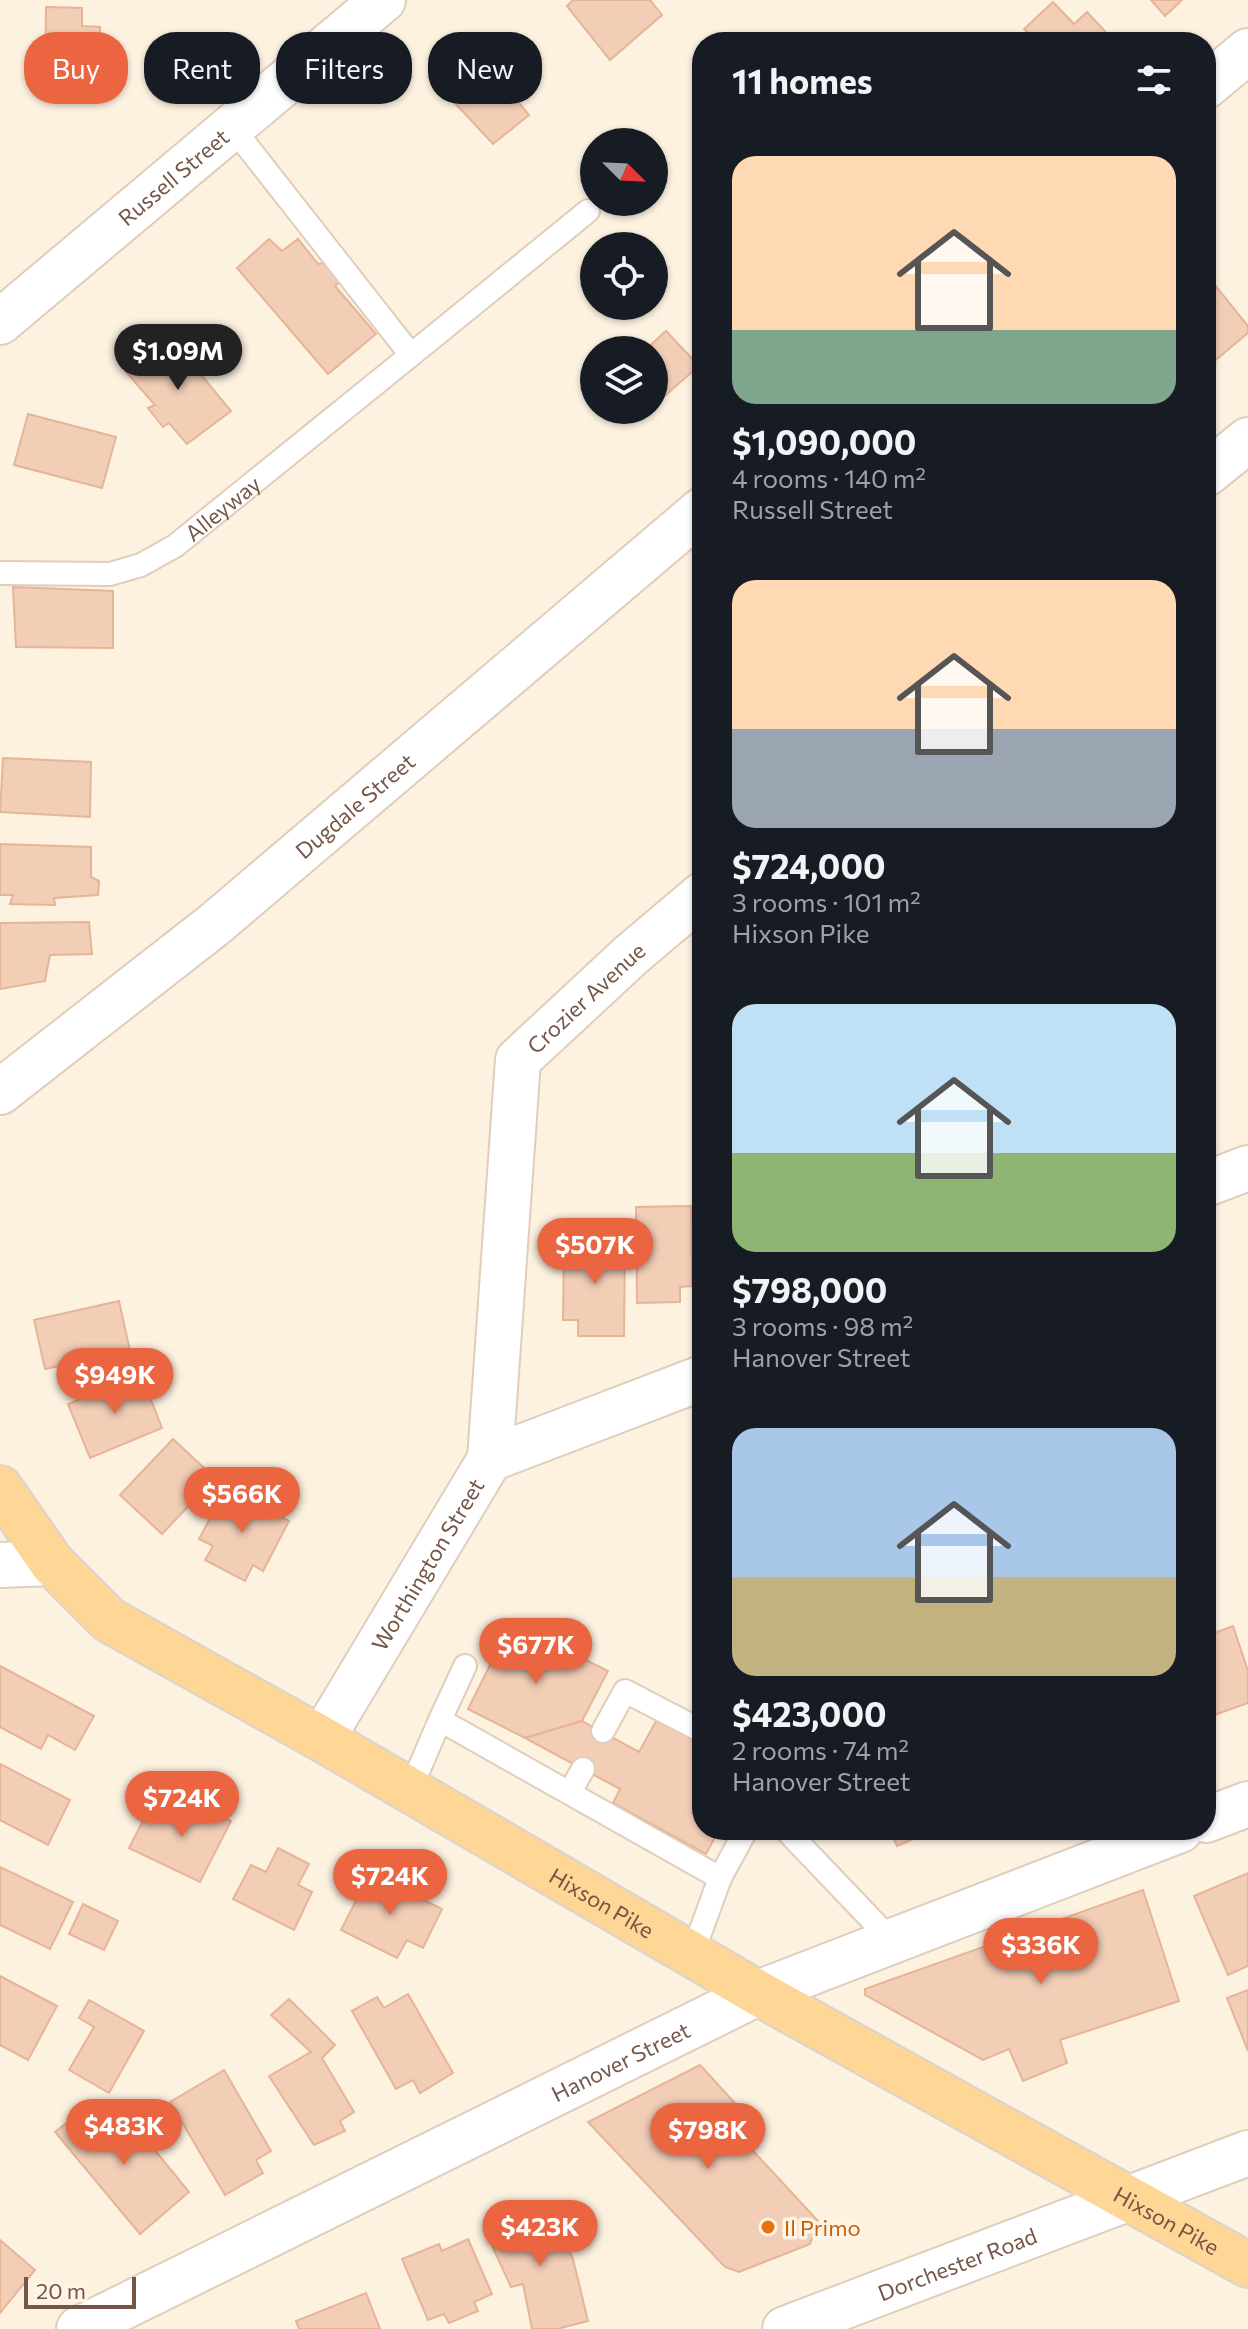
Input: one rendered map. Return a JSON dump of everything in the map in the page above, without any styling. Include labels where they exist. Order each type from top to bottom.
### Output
[{"type":"main road","name":"Hixson Pike","points":[[0,1488],[52,1563],[109,1620],[322,1739],[758,1993],[1248,2265]]},
{"type":"street","name":"Russell Street","points":[[0,322],[383,0]]},
{"type":"street","points":[[1216,78],[1248,51]]},
{"type":"street","points":[[1216,466],[1248,440]]},
{"type":"street","name":"Dugdale Street","points":[[0,1092],[215,924],[692,519]]},
{"type":"street","name":"Crozier Avenue","points":[[490,1459],[518,1060],[631,955],[692,903]]},
{"type":"street","points":[[1216,1180],[1248,1168]]},
{"type":"street","name":"Worthington Street","points":[[322,1739],[490,1459],[692,1382]]},
{"type":"street","points":[[0,1565],[52,1563]]},
{"type":"street","points":[[1216,1816],[1248,1804]]},
{"type":"street","name":"Hanover Street","points":[[79,2329],[758,1993],[1154,1840]]},
{"type":"street","name":"Dorchester Road","points":[[785,2329],[1248,2153]]},
{"type":"lane","points":[[232,127],[411,355]]},
{"type":"lane","name":"Alleyway","points":[[0,573],[110,574],[141,565],[175,546],[582,216]]},
{"type":"lane","points":[[410,1790],[465,1666]]},
{"type":"lane","points":[[603,1731],[625,1691],[692,1729]]},
{"type":"lane","points":[[440,1720],[570,1792],[654,1832],[720,1878]]},
{"type":"lane","points":[[570,1792],[583,1769]]},
{"type":"lane","points":[[692,1955],[720,1878],[741,1840]]},
{"type":"lane","points":[[796,1840],[892,1941]]},
{"type":"building","points":[[573,0],[650,0],[662,15],[610,60],[567,6]]},
{"type":"building","points":[[1151,0],[1182,0],[1165,16]]},
{"type":"building","points":[[1053,2],[1074,24],[1087,12],[1106,32],[1027,32],[1024,29]]},
{"type":"building","points":[[46,7],[82,8],[82,26],[100,27],[100,32],[46,32]]},
{"type":"building","points":[[456,104],[520,104],[529,115],[493,144]]},
{"type":"building","points":[[269,239],[282,251],[298,239],[318,264],[324,263],[341,281],[335,286],[376,334],[328,374],[237,268]]},
{"type":"building","points":[[1216,286],[1248,326],[1248,333],[1216,360]]},
{"type":"building","points":[[666,331],[692,359],[692,372],[668,393],[668,336],[660,336]]},
{"type":"building","points":[[170,337],[231,411],[187,444],[169,423],[163,427],[148,408],[155,405],[126,372]]},
{"type":"building","points":[[28,414],[116,437],[102,488],[14,465]]},
{"type":"building","points":[[13,587],[113,591],[113,648],[16,647]]},
{"type":"building","points":[[3,758],[91,762],[90,817],[0,812]]},
{"type":"building","points":[[0,844],[91,847],[91,877],[99,881],[98,895],[54,898],[55,905],[10,904],[13,895],[0,895]]},
{"type":"building","points":[[89,922],[92,954],[50,955],[45,981],[0,989],[0,923]]},
{"type":"building","points":[[691,1206],[692,1286],[680,1287],[680,1302],[637,1303],[636,1207]]},
{"type":"building","points":[[564,1240],[625,1240],[624,1336],[578,1336],[578,1320],[563,1320]]},
{"type":"building","points":[[119,1301],[130,1351],[45,1369],[34,1320]]},
{"type":"building","points":[[141,1374],[162,1428],[90,1458],[68,1404]]},
{"type":"building","points":[[173,1439],[215,1478],[162,1534],[120,1495]]},
{"type":"building","points":[[226,1488],[289,1521],[263,1571],[253,1565],[245,1581],[205,1560],[213,1546],[199,1539]]},
{"type":"building","points":[[511,1623],[608,1671],[582,1721],[525,1738],[468,1709]]},
{"type":"building","points":[[1233,1626],[1248,1671],[1248,1703],[1216,1714],[1216,1632]]},
{"type":"building","points":[[0,1666],[94,1716],[75,1750],[48,1735],[41,1749],[0,1727]]},
{"type":"building","points":[[660,1714],[692,1731],[692,1840],[714,1840],[706,1854],[613,1803],[620,1789],[525,1738],[582,1721],[639,1752]]},
{"type":"building","points":[[0,1764],[70,1800],[48,1845],[0,1820]]},
{"type":"building","points":[[181,1797],[231,1821],[200,1882],[129,1848],[148,1811],[169,1821]]},
{"type":"building","points":[[894,1840],[911,1840],[897,1846]]},
{"type":"building","points":[[278,1848],[309,1864],[298,1885],[312,1892],[294,1930],[233,1899],[251,1865],[266,1872]]},
{"type":"building","points":[[0,1867],[73,1902],[50,1949],[0,1925]]},
{"type":"building","points":[[370,1873],[442,1909],[423,1948],[407,1940],[397,1958],[341,1930]]},
{"type":"building","points":[[1248,1873],[1248,1966],[1228,1975],[1194,1896]]},
{"type":"building","points":[[1143,1890],[1179,2001],[1060,2040],[1067,2063],[1023,2081],[1009,2049],[983,2060],[865,1995],[865,1989]]},
{"type":"building","points":[[83,1904],[118,1921],[104,1950],[69,1934]]},
{"type":"building","points":[[0,1976],[57,2006],[28,2060],[0,2045]]},
{"type":"building","points":[[1248,1990],[1248,2051],[1227,1998]]},
{"type":"building","points":[[408,1994],[453,2073],[420,2093],[413,2080],[396,2089],[352,2011],[377,1997],[384,2008]]},
{"type":"building","points":[[289,1999],[335,2045],[322,2058],[354,2112],[340,2121],[345,2131],[314,2145],[269,2076],[311,2052],[271,2015]]},
{"type":"building","points":[[89,2000],[144,2031],[109,2093],[69,2070],[94,2027],[79,2018]]},
{"type":"building","points":[[700,2065],[743,2112],[730,2126],[818,2221],[810,2244],[739,2272],[725,2267],[588,2122]]},
{"type":"building","points":[[224,2070],[271,2151],[256,2160],[263,2173],[225,2195],[170,2102]]},
{"type":"building","points":[[81,2112],[131,2121],[189,2192],[140,2234],[55,2132]]},
{"type":"building","points":[[529,2204],[534,2215],[551,2209],[573,2259],[588,2321],[557,2329],[532,2329],[523,2284],[511,2287],[488,2237],[502,2229],[498,2219]]},
{"type":"building","points":[[468,2239],[492,2294],[474,2302],[478,2311],[449,2323],[444,2314],[428,2320],[402,2259],[439,2244],[442,2251]]},
{"type":"building","points":[[0,2240],[35,2270],[0,2313]]},
{"type":"building","points":[[366,2293],[380,2329],[299,2329],[296,2321]]},
{"type":"place","name":"Il Primo","points":[[768,2227]]}]
